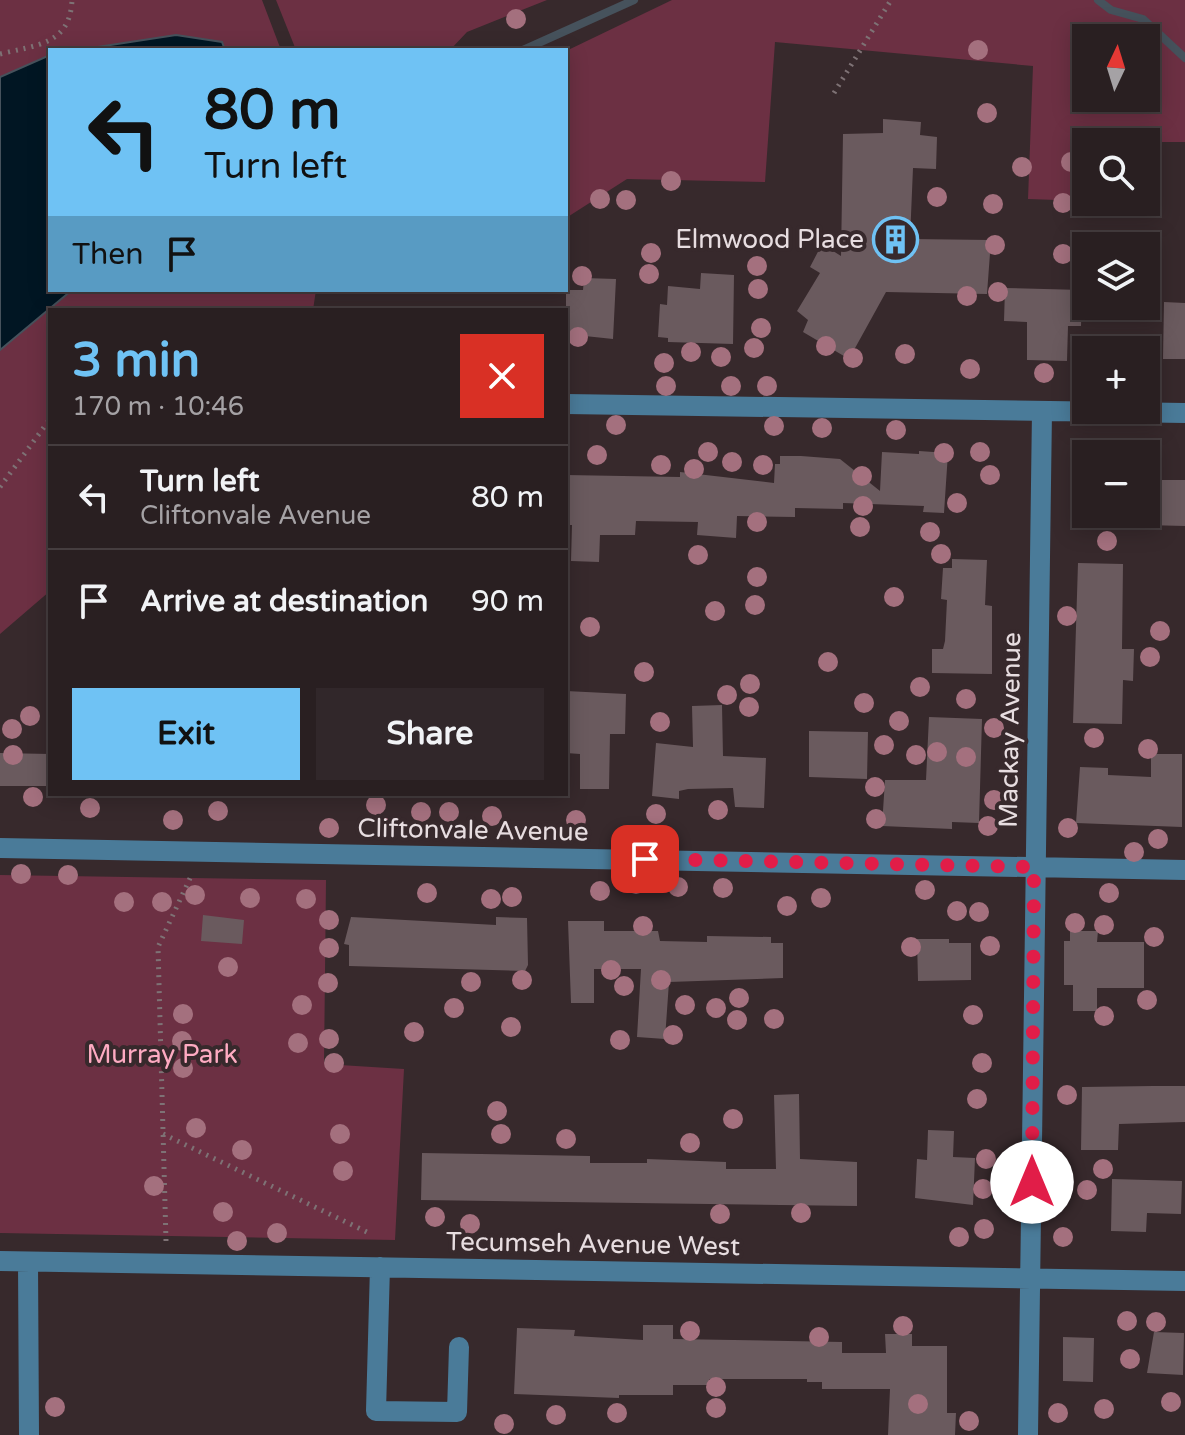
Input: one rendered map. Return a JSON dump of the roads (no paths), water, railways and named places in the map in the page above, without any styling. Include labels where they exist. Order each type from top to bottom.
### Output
[{"type":"street","points":[[568,404],[1185,413]]},
{"type":"street","name":"Mackay Avenue","points":[[1028,1435],[1042,411]]},
{"type":"street","name":"Cliftonvale Avenue","points":[[0,848],[1185,870]]},
{"type":"street","name":"Tecumseh Avenue West","points":[[0,1261],[1185,1281]]},
{"type":"street","points":[[28,1262],[29,1435]]},
{"type":"street","points":[[380,1267],[376,1411],[457,1412],[459,1347]]},
{"type":"water","points":[[176,35],[222,42],[224,48],[91,48]]},
{"type":"water","points":[[48,56],[48,292],[70,292],[0,350],[0,77]]},
{"type":"waterway","points":[[527,48],[634,0]]},
{"type":"waterway","points":[[1098,0],[1111,10],[1143,19],[1185,58]]},
{"type":"place","name":"Elmwood Place","points":[[895,239]]},
{"type":"park label","name":"Murray Park","points":[[162,1054]]}]
